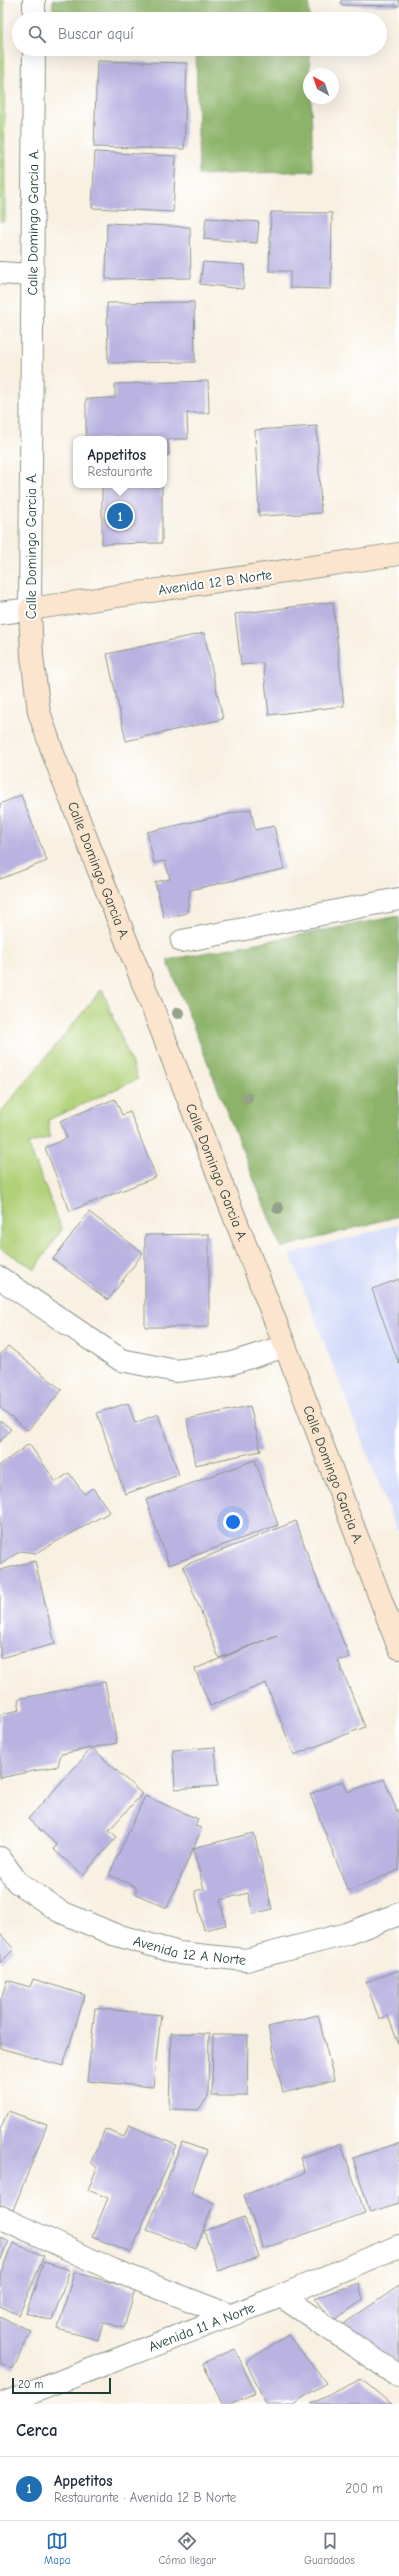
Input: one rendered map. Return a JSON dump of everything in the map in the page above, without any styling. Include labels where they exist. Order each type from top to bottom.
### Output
[{"type":"main road","name":"Avenida 12 B Norte","points":[[30,610],[399,554]]},
{"type":"main road","name":"Calle Domingo Garcia A.","points":[[30,610],[32,656],[39,712],[285,1346],[399,1648]]},
{"type":"street","points":[[34,0],[34,12]]},
{"type":"street","name":"Calle Domingo Garcia A.","points":[[30,610],[31,275],[34,56]]},
{"type":"street","points":[[0,273],[31,275]]},
{"type":"street","points":[[0,613],[30,610]]},
{"type":"street","points":[[182,941],[399,899]]},
{"type":"street","points":[[0,1278],[121,1360],[176,1371],[229,1364],[285,1346]]},
{"type":"street","name":"Avenida 12 A Norte","points":[[0,1858],[17,1882],[59,1911],[113,1934],[179,1953],[246,1960],[346,1934],[399,1914]]},
{"type":"street","points":[[0,2217],[113,2270],[229,2315]]},
{"type":"street","name":"Avenida 11 A Norte","points":[[2,2404],[280,2296],[399,2246]]},
{"type":"street","points":[[280,2296],[399,2376]]},
{"type":"shaded area","points":[[399,1224],[399,1536],[290,1254]]},
{"type":"green space","points":[[0,0],[4,0],[5,221],[0,221]]},
{"type":"green space","points":[[53,0],[309,0],[309,12],[53,12]]},
{"type":"green space","points":[[196,56],[310,56],[310,68],[303,68],[303,104],[311,104],[313,171],[199,175]]},
{"type":"green space","points":[[399,916],[399,1216],[281,1248],[167,960]]},
{"type":"green space","points":[[102,989],[138,1079],[48,1120],[50,1137],[28,1144],[62,1229],[35,1269],[0,1248],[0,1113]]},
{"type":"building","points":[[341,0],[399,0],[399,6],[341,5]]},
{"type":"building","points":[[97,61],[187,63],[184,149],[94,147]]},
{"type":"building","points":[[95,152],[176,156],[173,212],[92,208]]},
{"type":"building","points":[[271,212],[332,213],[331,289],[290,288],[290,271],[269,271]]},
{"type":"building","points":[[206,218],[259,222],[257,243],[204,239]]},
{"type":"building","points":[[107,223],[190,227],[191,278],[106,279]]},
{"type":"building","points":[[203,262],[245,265],[243,289],[200,284]]},
{"type":"building","points":[[194,302],[195,362],[108,363],[107,303]]},
{"type":"building","points":[[208,381],[209,413],[187,413],[188,439],[168,439],[169,455],[167,455],[167,436],[86,436],[86,399],[115,398],[115,384]]},
{"type":"building","points":[[317,426],[321,513],[259,516],[255,430]]},
{"type":"building","points":[[102,488],[162,488],[162,543],[102,544]]},
{"type":"building","points":[[333,602],[344,706],[269,715],[263,663],[241,665],[235,614]]},
{"type":"building","points":[[204,633],[223,719],[126,741],[107,654]]},
{"type":"building","points":[[21,795],[47,861],[0,879],[0,804]]},
{"type":"building","points":[[251,809],[255,830],[274,826],[284,869],[190,890],[187,913],[164,918],[155,882],[170,879],[165,861],[154,863],[147,832]]},
{"type":"building","points":[[115,1099],[122,1115],[130,1112],[156,1177],[70,1211],[45,1148],[67,1138],[60,1121]]},
{"type":"building","points":[[89,1212],[143,1253],[108,1300],[53,1259]]},
{"type":"building","points":[[209,1234],[209,1327],[145,1327],[145,1235]]},
{"type":"building","points":[[399,1279],[399,1364],[372,1289]]},
{"type":"building","points":[[8,1346],[62,1390],[28,1430],[0,1408],[0,1355]]},
{"type":"building","points":[[128,1403],[135,1423],[158,1414],[179,1475],[125,1494],[97,1413]]},
{"type":"building","points":[[250,1406],[261,1451],[195,1465],[187,1419]]},
{"type":"building","points":[[0,1420],[11,1429],[0,1442]]},
{"type":"building","points":[[29,1444],[56,1482],[69,1473],[84,1494],[93,1488],[110,1512],[36,1553],[20,1551],[0,1565],[0,1465]]},
{"type":"building","points":[[255,1460],[278,1525],[169,1565],[146,1500]]},
{"type":"building","points":[[296,1521],[312,1567],[350,1658],[338,1660],[365,1727],[294,1755],[266,1683],[210,1706],[195,1669],[277,1635],[219,1658],[183,1566]]},
{"type":"building","points":[[35,1561],[55,1644],[0,1658],[0,1570]]},
{"type":"building","points":[[105,1682],[117,1743],[61,1754],[58,1766],[0,1778],[0,1714],[20,1710],[18,1699]]},
{"type":"building","points":[[215,1747],[218,1786],[175,1789],[173,1750]]},
{"type":"building","points":[[92,1748],[142,1794],[109,1830],[117,1837],[83,1875],[53,1849],[57,1845],[28,1819]]},
{"type":"building","points":[[384,1779],[399,1816],[399,1870],[348,1891],[310,1794],[343,1781],[348,1792]]},
{"type":"building","points":[[145,1796],[198,1819],[195,1826],[202,1828],[167,1908],[136,1894],[136,1887],[109,1875]]},
{"type":"building","points":[[254,1833],[272,1909],[253,1914],[248,1893],[220,1900],[226,1925],[204,1930],[195,1891],[204,1889],[193,1848]]},
{"type":"building","points":[[0,1934],[14,1949],[0,1963]]},
{"type":"building","points":[[399,1970],[399,2045],[388,2016],[379,2019],[366,1982]]},
{"type":"building","points":[[33,1979],[85,1995],[63,2066],[0,2048],[0,2002],[7,1980],[30,1987]]},
{"type":"building","points":[[95,2008],[161,2015],[153,2087],[87,2081]]},
{"type":"building","points":[[318,2015],[334,2080],[283,2093],[268,2027]]},
{"type":"building","points":[[171,2033],[209,2034],[208,2097],[198,2110],[169,2109]]},
{"type":"building","points":[[213,2035],[248,2035],[247,2096],[212,2096]]},
{"type":"building","points":[[8,2111],[47,2125],[13,2210],[0,2205],[0,2130]]},
{"type":"building","points":[[129,2125],[176,2145],[131,2252],[92,2237],[108,2198],[88,2190],[97,2168],[91,2162],[105,2129],[124,2137]]},
{"type":"building","points":[[182,2142],[207,2151],[191,2194],[214,2203],[196,2249],[147,2230]]},
{"type":"building","points":[[399,2143],[399,2203],[370,2212],[353,2158]]},
{"type":"building","points":[[341,2144],[365,2213],[263,2249],[244,2195],[305,2173],[300,2158]]},
{"type":"building","points":[[244,2217],[259,2257],[218,2271],[204,2231]]},
{"type":"building","points":[[0,2237],[9,2241],[0,2261]]},
{"type":"building","points":[[13,2243],[44,2256],[19,2315],[0,2306],[0,2274]]},
{"type":"building","points":[[44,2262],[70,2270],[52,2321],[26,2313]]},
{"type":"building","points":[[74,2272],[135,2289],[124,2328],[103,2322],[98,2340],[58,2329]]},
{"type":"building","points":[[359,2283],[363,2300],[333,2321],[315,2298]]},
{"type":"building","points":[[399,2286],[399,2370],[342,2325]]},
{"type":"building","points":[[0,2317],[31,2331],[13,2369],[0,2363]]},
{"type":"building","points":[[288,2335],[326,2383],[293,2404],[266,2404],[246,2362]]},
{"type":"building","points":[[235,2349],[255,2393],[230,2404],[222,2404],[203,2363]]},
{"type":"building","points":[[361,2379],[391,2404],[311,2404]]},
{"type":"place","name":"Appetitos","points":[[120,516]]}]
